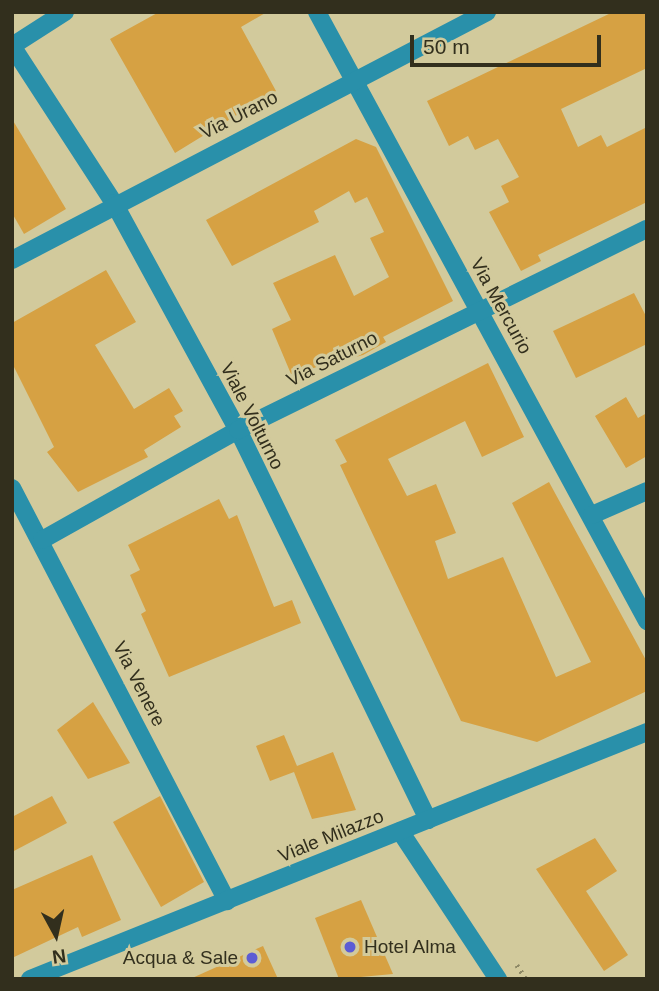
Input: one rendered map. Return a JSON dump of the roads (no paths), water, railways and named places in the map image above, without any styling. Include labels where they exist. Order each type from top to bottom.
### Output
[{"type":"street","points":[[12,46],[65,12]]},
{"type":"street","name":"Via Mercurio","points":[[317,12],[592,515],[647,621]]},
{"type":"street","name":"Via Urano","points":[[12,260],[114,203],[487,12]]},
{"type":"street","name":"Viale Volturno","points":[[12,46],[114,203],[238,430],[428,820]]},
{"type":"street","name":"Via Saturno","points":[[42,540],[238,430],[479,309],[647,229]]},
{"type":"street","name":"Via Venere","points":[[12,488],[42,540],[227,901]]},
{"type":"street","points":[[592,515],[647,491]]},
{"type":"street","name":"Viale Milazzo","points":[[30,979],[647,732]]},
{"type":"street","points":[[400,831],[498,979]]},
{"type":"place","name":"Hotel Alma","points":[[350,947]]},
{"type":"place","name":"Acqua & Sale","points":[[252,958]]}]
